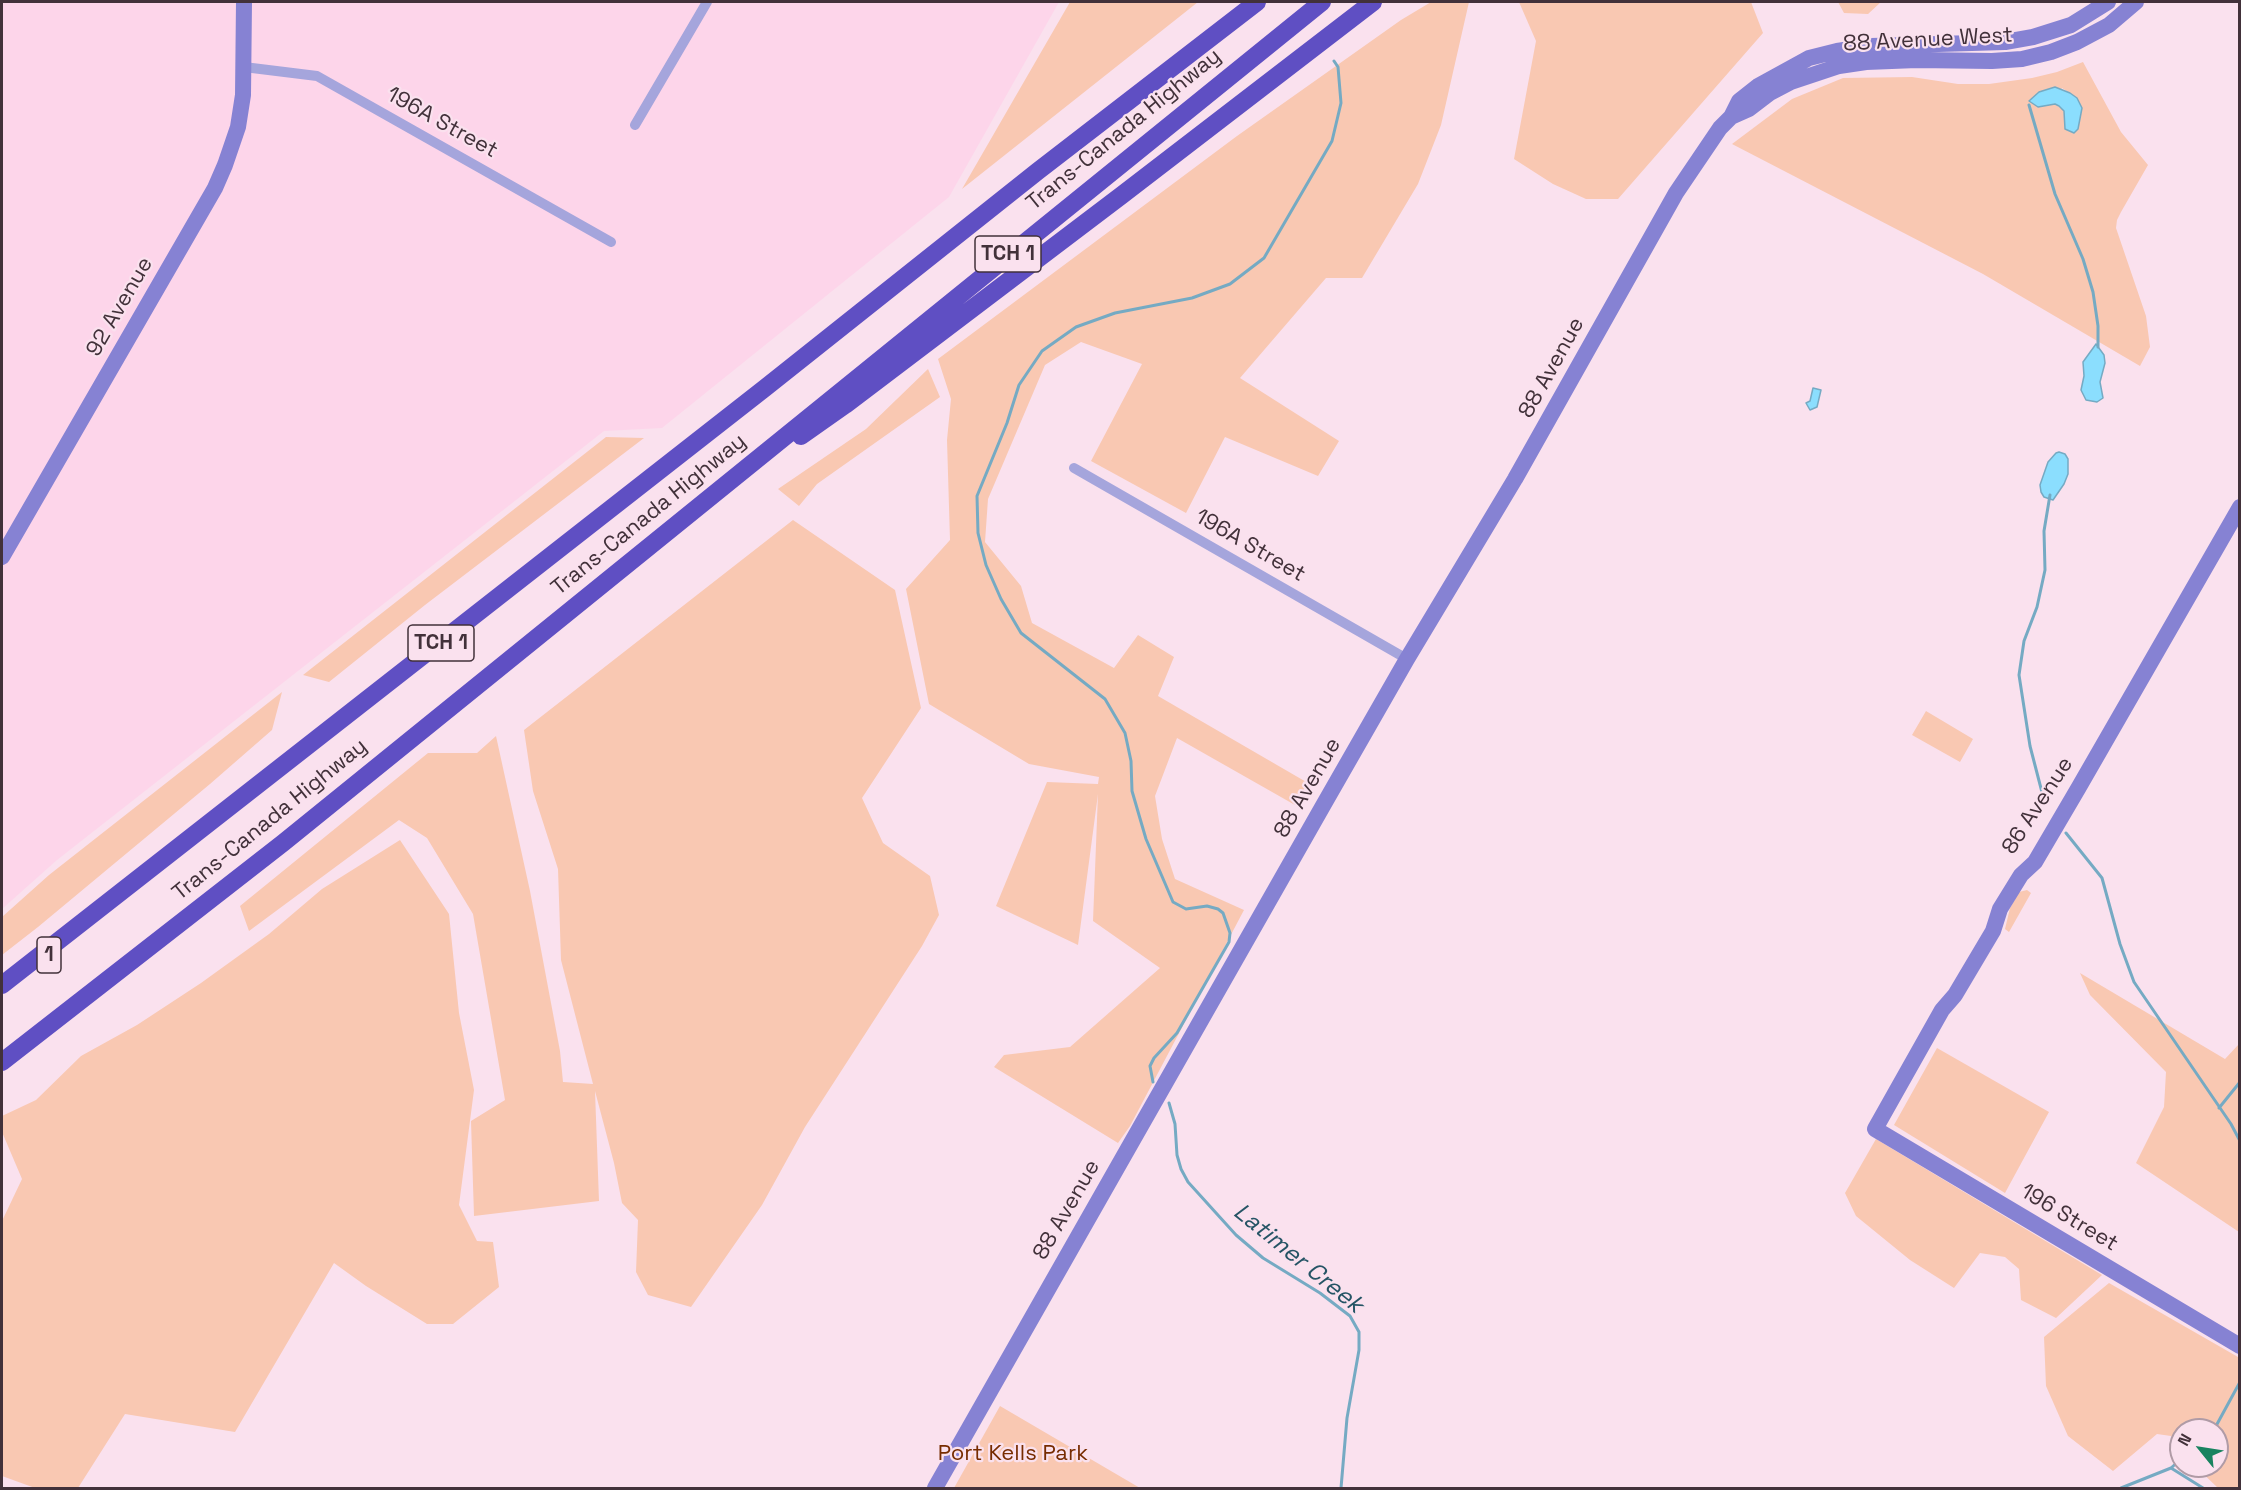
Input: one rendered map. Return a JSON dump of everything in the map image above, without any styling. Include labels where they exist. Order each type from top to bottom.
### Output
[{"type":"highway","points":[[1130,100],[1242,2]]},
{"type":"highway","name":"Trans-Canada Highway","points":[[2,985],[1257,2]]},
{"type":"highway","name":"Trans-Canada Highway","points":[[2,1062],[283,843],[1322,2]]},
{"type":"highway","points":[[696,509],[845,405],[1373,2]]},
{"type":"highway","name":"Trans-Canada Highway","points":[[2,998],[96,912]]},
{"type":"main road","name":"92 Avenue","points":[[2,557],[215,188],[233,146],[243,95],[244,2]]},
{"type":"main road","name":"88 Avenue West","points":[[1731,117],[1739,101],[1758,86],[1809,58],[1871,46],[2005,42],[2033,37],[2071,25],[2108,2]]},
{"type":"main road","name":"88 Avenue West","points":[[1731,117],[1749,109],[1770,93],[1791,82],[1839,66],[1866,62],[1917,60],[1992,61],[2022,59],[2051,52],[2077,42],[2109,25],[2136,2]]},
{"type":"main road","name":"88 Avenue","points":[[935,1488],[1407,659],[1515,479],[1676,193],[1720,128],[1731,117]]},
{"type":"main road","name":"86 Avenue","points":[[1875,1129],[1942,1010],[1955,995],[1993,931],[2001,909],[2021,875],[2035,862],[2240,507]]},
{"type":"main road","name":"196 Street","points":[[1875,1129],[2240,1346]]},
{"type":"street","points":[[635,125],[707,2]]},
{"type":"street","name":"196A Street","points":[[244,67],[317,76],[611,242]]},
{"type":"street","name":"196A Street","points":[[1074,468],[1407,659]]},
{"type":"shaded area","points":[[2,2],[1059,2],[949,197],[662,428],[604,431],[57,860],[2,909]]},
{"type":"green space","points":[[1070,2],[1198,2],[962,189]]},
{"type":"green space","points":[[1431,2],[1469,2],[1441,125],[1418,184],[1362,278],[1326,278],[1240,378],[1339,441],[1318,476],[1225,437],[1186,513],[1091,461],[1142,364],[1081,342],[1045,365],[988,499],[985,542],[1021,586],[1032,623],[1114,668],[1138,635],[1174,657],[1158,696],[1308,783],[1295,805],[1177,738],[1155,796],[1162,839],[1175,879],[1244,910],[1130,1126],[1118,1143],[994,1067],[1004,1055],[1070,1047],[1160,968],[1093,921],[1098,794],[1078,945],[996,906],[1047,782],[1098,784],[1099,777],[1029,764],[929,704],[906,589],[950,540],[947,440],[951,399],[938,359],[1237,136],[1401,20]]},
{"type":"green space","points":[[1519,2],[1751,2],[1763,33],[1618,199],[1586,199],[1553,184],[1514,159],[1536,41]]},
{"type":"green space","points":[[1838,2],[1881,2],[1868,14],[1844,13]]},
{"type":"green space","points":[[2083,62],[2121,132],[2148,165],[2121,212],[2116,228],[2146,316],[2150,347],[2140,366],[1983,274],[1732,144],[1792,99],[1843,78],[1912,77],[1958,84],[1989,84],[2057,72]],"holes":[[[2062,88],[2077,98],[2065,129],[2064,110],[2055,104]]]},
{"type":"green space","points":[[928,369],[940,397],[817,484],[799,506],[778,489],[866,429]]},
{"type":"green space","points":[[606,437],[644,438],[425,605],[329,682],[303,675]]},
{"type":"green space","points":[[793,520],[895,590],[921,708],[862,798],[883,843],[930,876],[939,915],[922,946],[805,1127],[762,1205],[691,1307],[648,1295],[636,1272],[638,1220],[622,1203],[595,1091],[599,1201],[474,1216],[471,1121],[505,1100],[473,914],[427,838],[399,820],[249,931],[240,906],[428,753],[477,753],[496,736],[530,891],[560,1051],[563,1082],[593,1084],[561,960],[558,869],[533,791],[524,730]]},
{"type":"green space","points":[[282,692],[272,730],[2,955],[2,917],[49,875]]},
{"type":"green space","points":[[1926,711],[1973,739],[1960,762],[1912,735]]},
{"type":"green space","points":[[400,840],[449,914],[459,1013],[474,1090],[459,1205],[477,1241],[493,1242],[499,1287],[453,1324],[427,1324],[334,1263],[235,1432],[125,1414],[78,1488],[35,1488],[2,1476],[2,1221],[22,1179],[2,1132],[2,1116],[36,1100],[81,1056],[137,1025],[201,983],[269,934],[322,889]]},
{"type":"green space","points":[[2027,890],[2031,893],[2009,932],[2005,929],[2010,908],[2019,892]]},
{"type":"green space","points":[[2080,973],[2225,1059],[2239,1044],[2239,1232],[2136,1163],[2164,1107],[2166,1072],[2090,995]]},
{"type":"green space","points":[[1937,1048],[2049,1112],[2005,1193],[1894,1125]]},
{"type":"green space","points":[[1876,1139],[2102,1275],[2056,1318],[2021,1300],[2019,1269],[2005,1257],[1980,1253],[1954,1288],[1910,1260],[1856,1216],[1845,1193]]},
{"type":"green space","points":[[2109,1283],[2238,1357],[2239,1488],[2218,1488],[2208,1478],[2229,1478],[2229,1418],[2169,1418],[2169,1436],[2157,1434],[2113,1471],[2068,1436],[2046,1386],[2044,1337]]},
{"type":"green space","name":"Port Kells Park","points":[[1000,1406],[1140,1488],[954,1488]]},
{"type":"water","points":[[2055,87],[2077,98],[2082,108],[2078,129],[2074,133],[2065,129],[2064,111],[2059,106],[2055,104],[2038,107],[2029,101],[2039,92]]},
{"type":"water","points":[[2096,344],[2104,355],[2105,363],[2100,382],[2103,398],[2097,402],[2086,400],[2081,390],[2084,376],[2083,362]]},
{"type":"water","points":[[1813,388],[1821,390],[1817,407],[1810,410],[1806,403],[1810,401]]},
{"type":"water","points":[[2059,452],[2065,454],[2068,459],[2068,474],[2053,500],[2044,497],[2040,485],[2048,462]]},
{"type":"waterway","name":"Latimer Creek","points":[[1153,1082],[1150,1066],[1154,1058],[1177,1033],[1229,942],[1230,933],[1223,913],[1218,909],[1207,906],[1186,909],[1173,902],[1146,839],[1132,791],[1131,761],[1125,733],[1105,699],[1021,633],[1001,599],[986,565],[978,533],[977,496],[1007,423],[1019,385],[1042,351],[1076,327],[1115,313],[1192,298],[1230,284],[1264,258],[1332,141],[1341,103],[1338,67],[1334,61]]},
{"type":"waterway","points":[[2029,105],[2055,194],[2083,259],[2093,292],[2098,326],[2098,347]]},
{"type":"waterway","points":[[2044,800],[2030,746],[2019,675],[2024,641],[2037,607],[2045,570],[2044,531],[2050,495]]},
{"type":"waterway","points":[[2066,833],[2102,878],[2120,944],[2134,982],[2231,1124],[2240,1141]]},
{"type":"waterway","points":[[2219,1108],[2240,1082]]},
{"type":"waterway","name":"Latimer Creek","points":[[1169,1103],[1175,1124],[1177,1155],[1188,1182],[1236,1235],[1263,1258],[1320,1293],[1350,1316],[1359,1332],[1359,1350],[1347,1418],[1341,1488]]},
{"type":"waterway","points":[[2220,1418],[2240,1382]]},
{"type":"waterway","points":[[2121,1488],[2169,1469]]},
{"type":"waterway","points":[[2187,1478],[2203,1488]]}]
